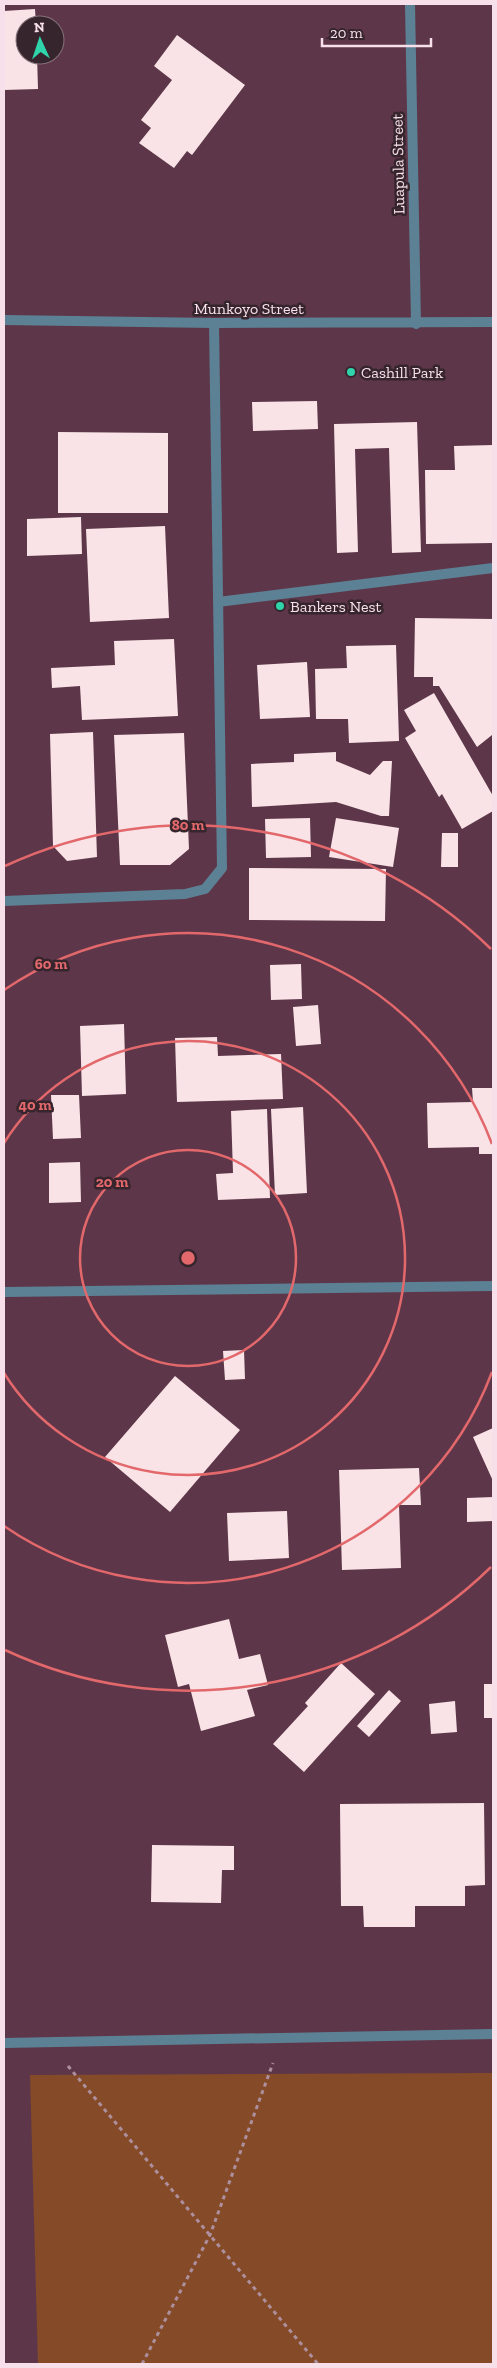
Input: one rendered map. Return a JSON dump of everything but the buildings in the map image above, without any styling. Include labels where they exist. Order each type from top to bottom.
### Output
[{"type":"street","name":"Luapula Street","points":[[410,4],[416,324]]},
{"type":"street","name":"Munkoyo Street","points":[[4,320],[416,324],[493,322]]},
{"type":"street","points":[[4,901],[185,894],[205,890],[222,868],[214,323]]},
{"type":"street","points":[[218,602],[493,568]]},
{"type":"street","points":[[4,1292],[493,1286]]},
{"type":"street","points":[[4,2043],[493,2034]]},
{"type":"path","points":[[142,2364],[210,2235],[282,2038]]},
{"type":"path","points":[[48,2043],[318,2364]]},
{"type":"shaded area","points":[[493,2073],[493,2364],[38,2364],[30,2075]]},
{"type":"place","name":"Cashill Park","points":[[351,372]]},
{"type":"place","name":"Bankers Nest","points":[[280,606]]}]
